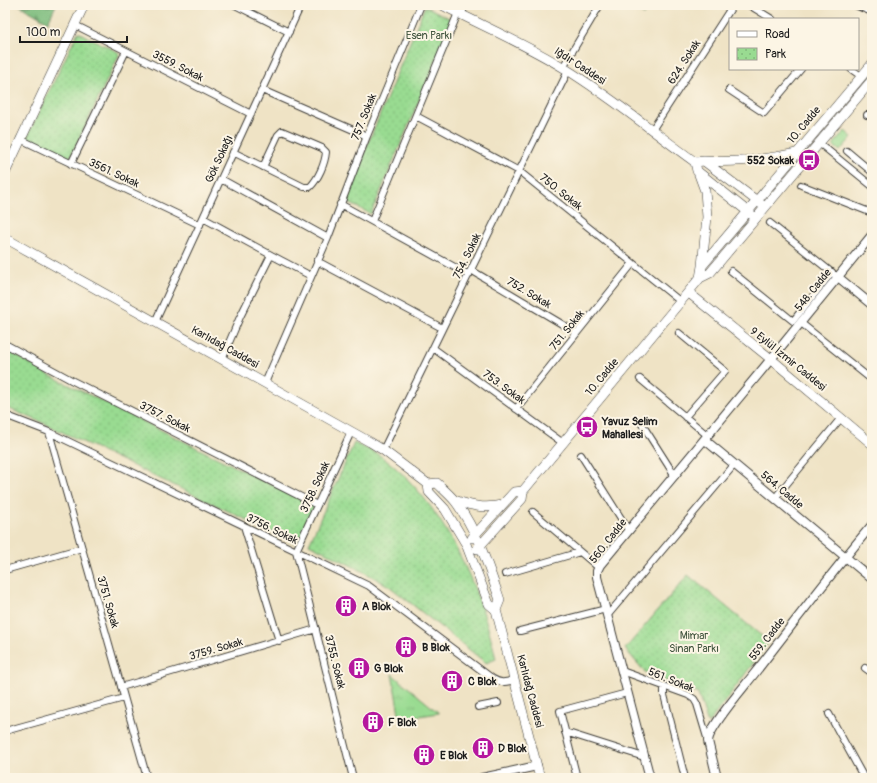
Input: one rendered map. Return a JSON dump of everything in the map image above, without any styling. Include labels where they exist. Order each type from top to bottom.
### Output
[{"type":"main road","points":[[5,173],[84,5]]},
{"type":"main road","name":"Iğdır Caddesi","points":[[442,5],[541,55],[565,69],[699,165],[765,208]]},
{"type":"main road","name":"10. Cadde","points":[[700,278],[702,266],[872,64]]},
{"type":"main road","name":"10. Cadde","points":[[471,556],[522,499],[523,491],[700,278],[710,273],[872,80]]},
{"type":"main road","points":[[702,266],[707,217],[705,191],[699,165],[743,162],[797,153]]},
{"type":"main road","name":"Iğdır Caddesi","points":[[699,165],[747,212],[756,218]]},
{"type":"main road","name":"Karlıdağ Caddesi","points":[[5,238],[383,450],[428,484],[437,483],[454,500],[481,545],[500,600],[496,610]]},
{"type":"main road","name":"9 Eylül İzmir Caddesi","points":[[688,293],[771,359],[872,444]]},
{"type":"main road","name":"Karlıdağ Caddesi","points":[[428,484],[429,492],[445,509],[466,544],[489,604],[496,610],[540,778]]},
{"type":"main road","name":"10. Cadde","points":[[466,544],[514,492],[523,491]]},
{"type":"main road","points":[[454,500],[478,507],[489,508],[502,505]]},
{"type":"street","points":[[235,5],[289,32]]},
{"type":"street","name":"Gök Sokağı","points":[[155,322],[301,5]]},
{"type":"street","name":"757. Sokak","points":[[264,383],[328,238],[367,136],[421,5]]},
{"type":"street","points":[[372,221],[460,14],[466,5]]},
{"type":"street","name":"754. Sokak","points":[[383,450],[519,171],[565,69],[600,5]]},
{"type":"street","name":"624. Sokak","points":[[652,130],[733,5]]},
{"type":"street","points":[[749,5],[770,18]]},
{"type":"street","points":[[855,5],[872,12]]},
{"type":"street","name":"3559. Sokak","points":[[75,25],[251,114]]},
{"type":"street","points":[[71,164],[126,51]]},
{"type":"street","points":[[729,90],[764,113],[799,70]]},
{"type":"street","points":[[853,70],[862,76]]},
{"type":"street","points":[[262,90],[367,136]]},
{"type":"street","name":"750. Sokak","points":[[416,116],[519,171],[681,302]]},
{"type":"street","points":[[233,152],[263,167],[304,187],[310,187],[315,182],[326,158],[326,152],[322,148],[282,131],[278,135],[263,167]]},
{"type":"street","name":"3561. Sokak","points":[[20,139],[200,225]]},
{"type":"street","points":[[819,143],[872,186]]},
{"type":"street","points":[[847,151],[872,172]]},
{"type":"street","points":[[221,179],[328,238]]},
{"type":"street","points":[[801,185],[872,213]]},
{"type":"street","name":"752. Sokak","points":[[340,204],[470,272],[577,333]]},
{"type":"street","points":[[203,218],[311,276]]},
{"type":"street","points":[[770,223],[872,305]]},
{"type":"street","name":"548. Cadde","points":[[771,359],[801,323],[835,275],[872,235]]},
{"type":"street","points":[[222,359],[240,317],[271,255]]},
{"type":"street","points":[[317,261],[442,328]]},
{"type":"street","name":"751. Sokak","points":[[516,409],[633,263]]},
{"type":"street","points":[[731,271],[793,321],[835,275]]},
{"type":"street","points":[[801,323],[872,380]]},
{"type":"street","points":[[679,333],[725,371],[685,417]]},
{"type":"street","name":"3757. Sokak","points":[[5,344],[87,388],[318,505]]},
{"type":"street","name":"753. Sokak","points":[[433,348],[563,443]]},
{"type":"street","name":"560. Cadde","points":[[650,778],[597,577],[599,568],[771,359]]},
{"type":"street","points":[[640,379],[685,417],[706,438]]},
{"type":"street","name":"3756. Sokak","points":[[5,415],[50,432],[369,586],[499,683],[515,680]]},
{"type":"street","points":[[775,498],[841,418]]},
{"type":"street","points":[[640,421],[675,476]]},
{"type":"street","name":"3751. Sokak","points":[[50,432],[147,778]]},
{"type":"street","name":"3758. Sokak","points":[[296,551],[352,432]]},
{"type":"street","name":"564. Cadde","points":[[706,438],[734,465],[872,579]]},
{"type":"street","points":[[581,455],[629,531]]},
{"type":"street","points":[[520,631],[606,613],[734,465]]},
{"type":"street","points":[[533,512],[599,568]]},
{"type":"street","name":"559. Cadde","points":[[708,741],[708,737],[713,728],[739,693],[845,557],[872,525]]},
{"type":"street","points":[[244,526],[279,640]]},
{"type":"street","points":[[5,570],[82,548]]},
{"type":"street","name":"3755. Sokak","points":[[296,551],[353,778]]},
{"type":"street","points":[[505,574],[580,552]]},
{"type":"street","name":"3759. Sokak","points":[[121,687],[316,629]]},
{"type":"street","points":[[865,668],[872,673]]},
{"type":"street","name":"561. Sokak","points":[[622,671],[688,695],[694,699],[697,704],[708,741]]},
{"type":"street","points":[[664,686],[664,696],[685,778]]},
{"type":"street","points":[[577,778],[560,711],[627,693]]},
{"type":"street","points":[[5,731],[124,698]]},
{"type":"street","points":[[478,708],[498,703]]},
{"type":"street","points":[[829,714],[864,778]]},
{"type":"street","points":[[565,732],[644,757]]},
{"type":"street","points":[[708,741],[717,778]]},
{"type":"street","points":[[482,778],[537,766]]},
{"type":"green space","points":[[19,5],[56,5],[48,22]]},
{"type":"green space","points":[[631,5],[651,5],[644,15]]},
{"type":"green space","name":"Esen Parkı","points":[[425,6],[453,20],[371,214],[347,202],[345,199]]},
{"type":"green space","points":[[78,32],[120,53],[70,158],[27,137]]},
{"type":"green space","points":[[845,131],[852,137],[840,151],[833,145]]},
{"type":"green space","points":[[5,349],[51,376],[315,506],[297,544],[41,422],[5,407]]},
{"type":"green space","points":[[354,443],[379,455],[404,475],[423,497],[440,521],[456,548],[469,575],[489,632],[496,659],[486,663],[389,586],[309,544]]},
{"type":"green space","name":"Mimar Sinan Parkı","points":[[688,575],[769,642],[708,724],[698,694],[645,672],[625,649]]},
{"type":"green space","points":[[392,674],[439,713],[400,719]]},
{"type":"place","name":"552 Sokak","points":[[809,160]]},
{"type":"place","name":"Yavuz Selim Mahallesi","points":[[587,427]]},
{"type":"place","name":"A Blok","points":[[346,606]]},
{"type":"place","name":"B Blok","points":[[406,647]]},
{"type":"place","name":"G Blok","points":[[359,668]]},
{"type":"place","name":"C Blok","points":[[452,681]]},
{"type":"place","name":"F Blok","points":[[373,722]]},
{"type":"place","name":"D Blok","points":[[483,748]]},
{"type":"place","name":"E Blok","points":[[424,755]]}]
